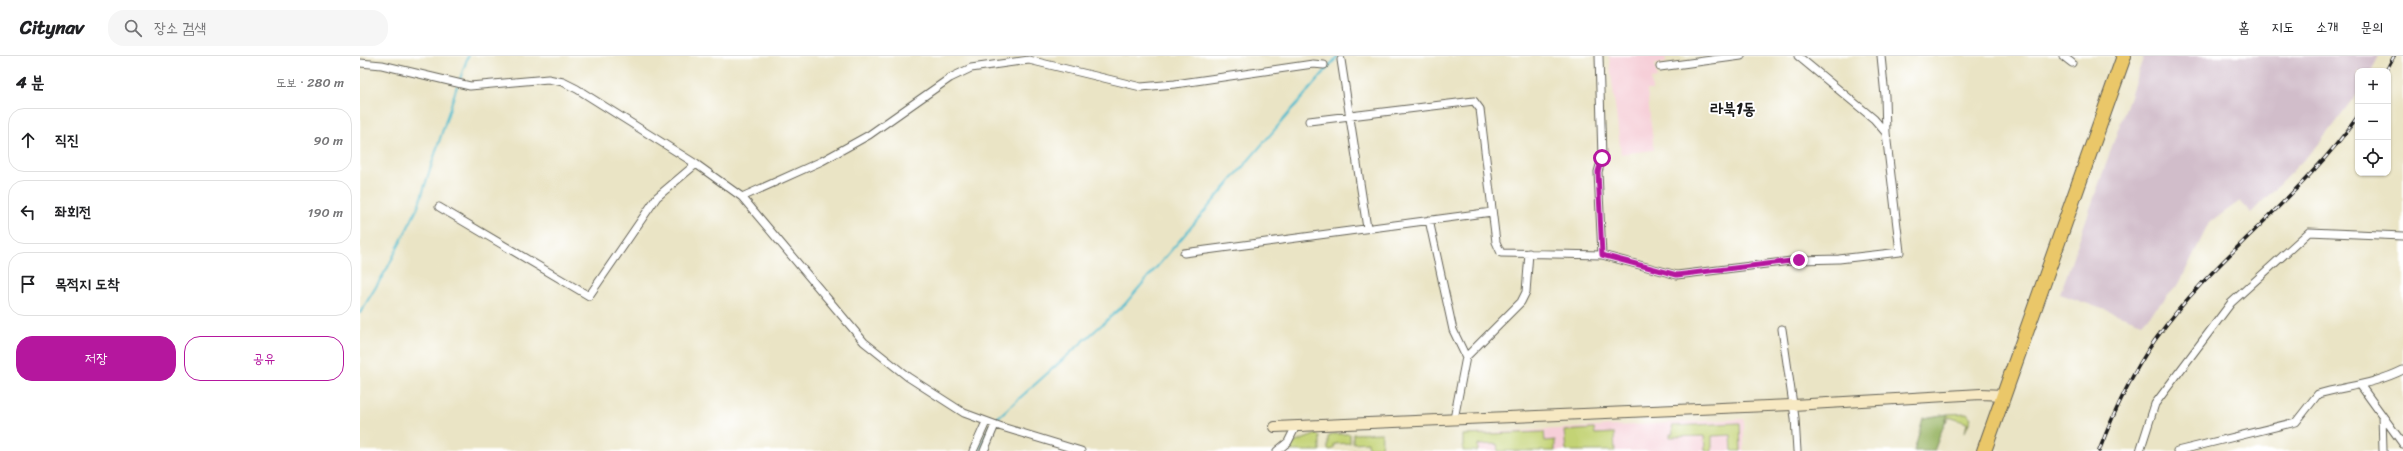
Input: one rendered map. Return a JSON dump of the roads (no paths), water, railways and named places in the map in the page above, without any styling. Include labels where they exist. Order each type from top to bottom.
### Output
[{"type":"highway","points":[[1984,451],[2124,56]]},
{"type":"street","points":[[1599,56],[1602,158],[1598,172],[1602,255]]},
{"type":"street","points":[[1660,67],[1741,56]]},
{"type":"street","points":[[1798,56],[1874,119],[1886,133]]},
{"type":"street","points":[[1309,121],[1474,101],[1480,109],[1496,242],[1501,253],[1529,252],[1602,255],[1677,275],[1799,260],[1839,259],[1900,252],[1886,133],[1885,96],[1881,56]]},
{"type":"street","points":[[2063,56],[2072,63]]},
{"type":"street","points":[[742,197],[822,161],[869,135],[950,78],[971,68],[1029,60],[1141,87],[1175,84],[1313,64],[1324,65]]},
{"type":"street","points":[[1341,60],[1367,228]]},
{"type":"street","points":[[360,63],[382,65],[470,86],[548,79],[563,82],[696,164],[742,197],[864,342],[908,377],[948,405],[986,422],[1081,451]]},
{"type":"street","points":[[439,208],[589,296],[657,197],[696,164]]},
{"type":"street","points":[[1184,253],[1492,212]]},
{"type":"street","points":[[1429,220],[1453,330],[1466,356]]},
{"type":"street","points":[[2140,451],[2155,404],[2231,303],[2308,232],[2403,236]]},
{"type":"street","points":[[1454,419],[1466,356],[1521,302],[1526,292],[1529,252]]},
{"type":"street","points":[[1782,329],[1793,405],[1797,451]]},
{"type":"street","points":[[2177,451],[2296,422],[2318,394],[2361,386],[2386,379],[2403,370]]},
{"type":"street","points":[[2361,386],[2403,444]]},
{"type":"street","points":[[1275,427],[1793,405],[1981,394],[2004,395]]},
{"type":"street","points":[[2382,414],[2383,451]]},
{"type":"street","points":[[973,451],[986,422]]},
{"type":"street","points":[[984,451],[984,445],[995,425]]},
{"type":"street","points":[[1277,451],[1288,442],[1296,426]]},
{"type":"waterway","points":[[459,82],[468,56]]},
{"type":"waterway","points":[[995,420],[1125,304],[1338,56]]},
{"type":"waterway","points":[[360,313],[388,267],[418,207],[457,86]]},
{"type":"waterway","points":[[979,451],[990,425]]},
{"type":"railway","points":[[2388,68],[2394,56]]},
{"type":"railway","points":[[2099,451],[2117,408],[2138,366],[2155,340],[2178,310],[2229,255],[2284,202],[2335,146],[2355,120]]},
{"type":"district","name":"라북1동","points":[[1733,108]]}]
